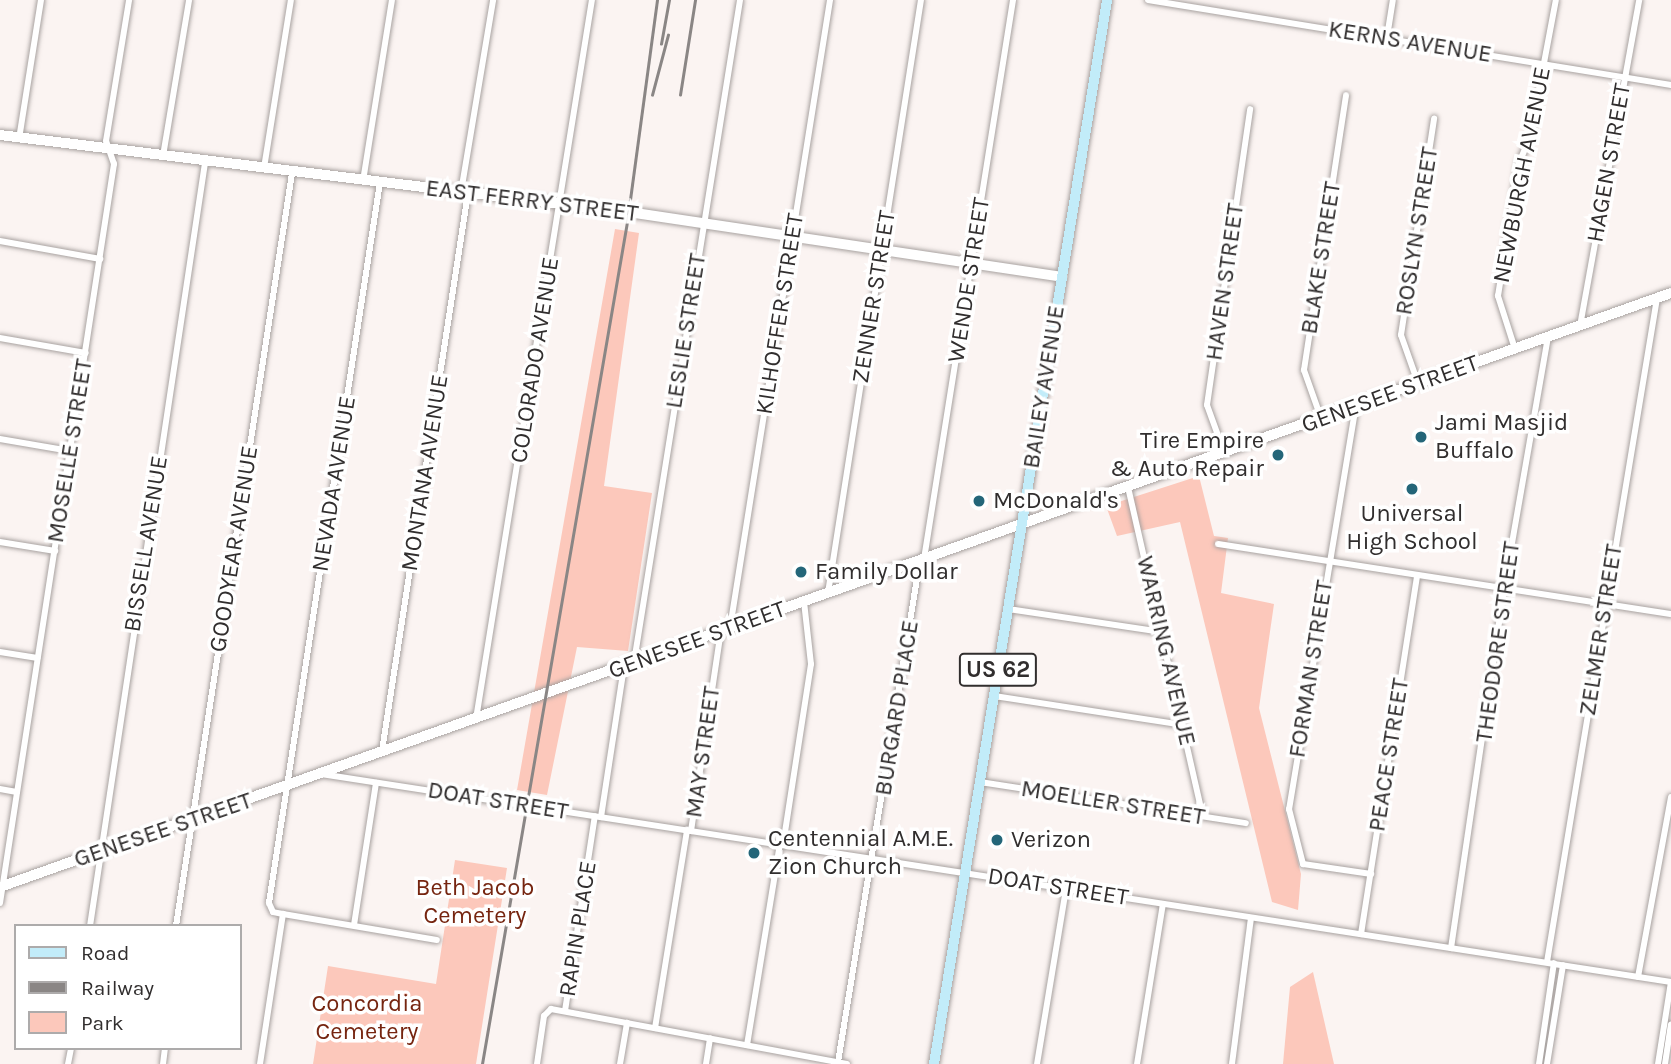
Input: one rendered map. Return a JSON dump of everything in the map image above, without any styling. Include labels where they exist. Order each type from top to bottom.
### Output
[{"type":"main road","name":"BAILEY AVENUE","points":[[934,1064],[1107,0]]},
{"type":"main road","name":"EAST FERRY STREET","points":[[0,135],[109,152],[464,192],[704,223],[1062,277]]},
{"type":"main road","name":"GENESEE STREET","points":[[1,887],[1671,293]]},
{"type":"street","points":[[19,139],[41,0]]},
{"type":"street","name":"MOSELLE STREET","points":[[0,903],[114,164],[106,141],[129,0]]},
{"type":"street","points":[[163,158],[189,0]]},
{"type":"street","points":[[263,170],[291,0]]},
{"type":"street","points":[[363,181],[392,0]]},
{"type":"street","name":"MONTANA AVENUE","points":[[381,753],[492,0]]},
{"type":"street","name":"COLORADO AVENUE","points":[[476,719],[592,0]]},
{"type":"street","name":"LESLIE STREET","points":[[629,664],[740,0]]},
{"type":"street","name":"KILHOFFER STREET","points":[[726,630],[830,0]]},
{"type":"street","name":"ZENNER STREET","points":[[828,593],[921,0]]},
{"type":"street","name":"WENDE STREET","points":[[922,560],[1013,0]]},
{"type":"street","name":"KERNS AVENUE","points":[[1148,0],[1671,85]]},
{"type":"street","points":[[1387,37],[1393,0]]},
{"type":"street","name":"NEWBURGH AVENUE","points":[[1515,349],[1498,296],[1520,163],[1530,137],[1556,0]]},
{"type":"street","name":"HAGEN STREET","points":[[1580,326],[1639,0]]},
{"type":"street","name":"BLAKE STREET","points":[[1321,418],[1304,370],[1346,95]]},
{"type":"street","name":"HAVEN STREET","points":[[1224,452],[1207,405],[1250,109]]},
{"type":"street","name":"ROSLYN STREET","points":[[1418,383],[1402,335],[1434,118]]},
{"type":"street","name":"BISSELL AVENUE","points":[[90,924],[205,163]]},
{"type":"street","name":"GOODYEAR AVENUE","points":[[176,924],[292,173]]},
{"type":"street","name":"NEVADA AVENUE","points":[[283,914],[273,912],[269,903],[380,183]]},
{"type":"street","points":[[0,241],[100,260]]},
{"type":"street","name":"ZELMER STREET","points":[[1539,1064],[1551,963],[1605,604],[1657,298]]},
{"type":"street","name":"THEODORE STREET","points":[[1451,948],[1504,589],[1548,337]]},
{"type":"street","points":[[0,338],[86,353]]},
{"type":"street","name":"FORMAN STREET","points":[[1356,405],[1328,561],[1289,809],[1303,864],[1371,874]]},
{"type":"street","points":[[0,439],[71,451]]},
{"type":"street","name":"WARRING AVENUE","points":[[1128,487],[1203,817]]},
{"type":"street","points":[[0,542],[55,551]]},
{"type":"street","points":[[1218,544],[1671,614]]},
{"type":"street","name":"BURGARD PLACE","points":[[838,1062],[922,560]]},
{"type":"street","name":"PEACE STREET","points":[[1361,934],[1418,575]]},
{"type":"street","points":[[747,1045],[811,664],[804,602]]},
{"type":"street","points":[[1008,609],[1162,632]]},
{"type":"street","name":"MAY STREET","points":[[655,1028],[726,630]]},
{"type":"street","points":[[0,652],[38,658]]},
{"type":"street","name":"RAPIN PLACE","points":[[537,1064],[546,1013],[565,1011],[598,816],[629,664]]},
{"type":"street","points":[[994,696],[1183,725]]},
{"type":"street","name":"DOAT STREET","points":[[321,774],[1671,982]]},
{"type":"street","name":"MOELLER STREET","points":[[980,782],[1247,823]]},
{"type":"street","points":[[354,925],[376,783]]},
{"type":"street","points":[[0,789],[17,792]]},
{"type":"street","points":[[1638,977],[1671,797]]},
{"type":"street","points":[[1037,1064],[1066,889]]},
{"type":"street","points":[[1137,1064],[1163,904]]},
{"type":"street","points":[[260,1064],[283,914],[437,940]]},
{"type":"street","points":[[1232,1064],[1251,918]]},
{"type":"street","points":[[1547,1064],[1563,965]]},
{"type":"street","points":[[1658,1064],[1671,982]]},
{"type":"street","points":[[565,1011],[824,1062],[847,1064]]},
{"type":"street","points":[[620,1064],[626,1023]]},
{"type":"street","points":[[1665,1064],[1671,1024]]},
{"type":"street","points":[[706,1064],[710,1038]]},
{"type":"green space","points":[[615,229],[639,233],[604,486],[652,493],[628,651],[577,647],[547,795],[517,790]]},
{"type":"green space","points":[[1199,476],[1214,536],[1228,538],[1221,593],[1274,604],[1259,708],[1301,874],[1298,910],[1272,902],[1180,522],[1117,536],[1106,506]]},
{"type":"green space","name":"Concordia Cemetery","points":[[455,860],[507,868],[476,1064],[313,1064],[328,966],[436,984]]},
{"type":"green space","points":[[1313,972],[1334,1064],[1283,1064],[1290,987]]},
{"type":"railway","points":[[482,1064],[627,222],[657,0]]},
{"type":"railway","points":[[661,44],[669,0]]},
{"type":"railway","points":[[680,95],[695,0]]},
{"type":"railway","points":[[652,95],[668,35]]},
{"type":"place","name":"Jami Masjid Buffalo","points":[[1421,437]]},
{"type":"place","name":"Tire Empire & Auto Repair","points":[[1278,455]]},
{"type":"place","name":"Universal High School","points":[[1412,489]]},
{"type":"place","name":"McDonald's","points":[[979,501]]},
{"type":"place","name":"Family Dollar","points":[[801,572]]},
{"type":"place","name":"Verizon","points":[[997,840]]},
{"type":"place","name":"Centennial A.M.E. Zion Church","points":[[754,853]]},
{"type":"park label","name":"Beth Jacob Cemetery","points":[[475,902]]}]
